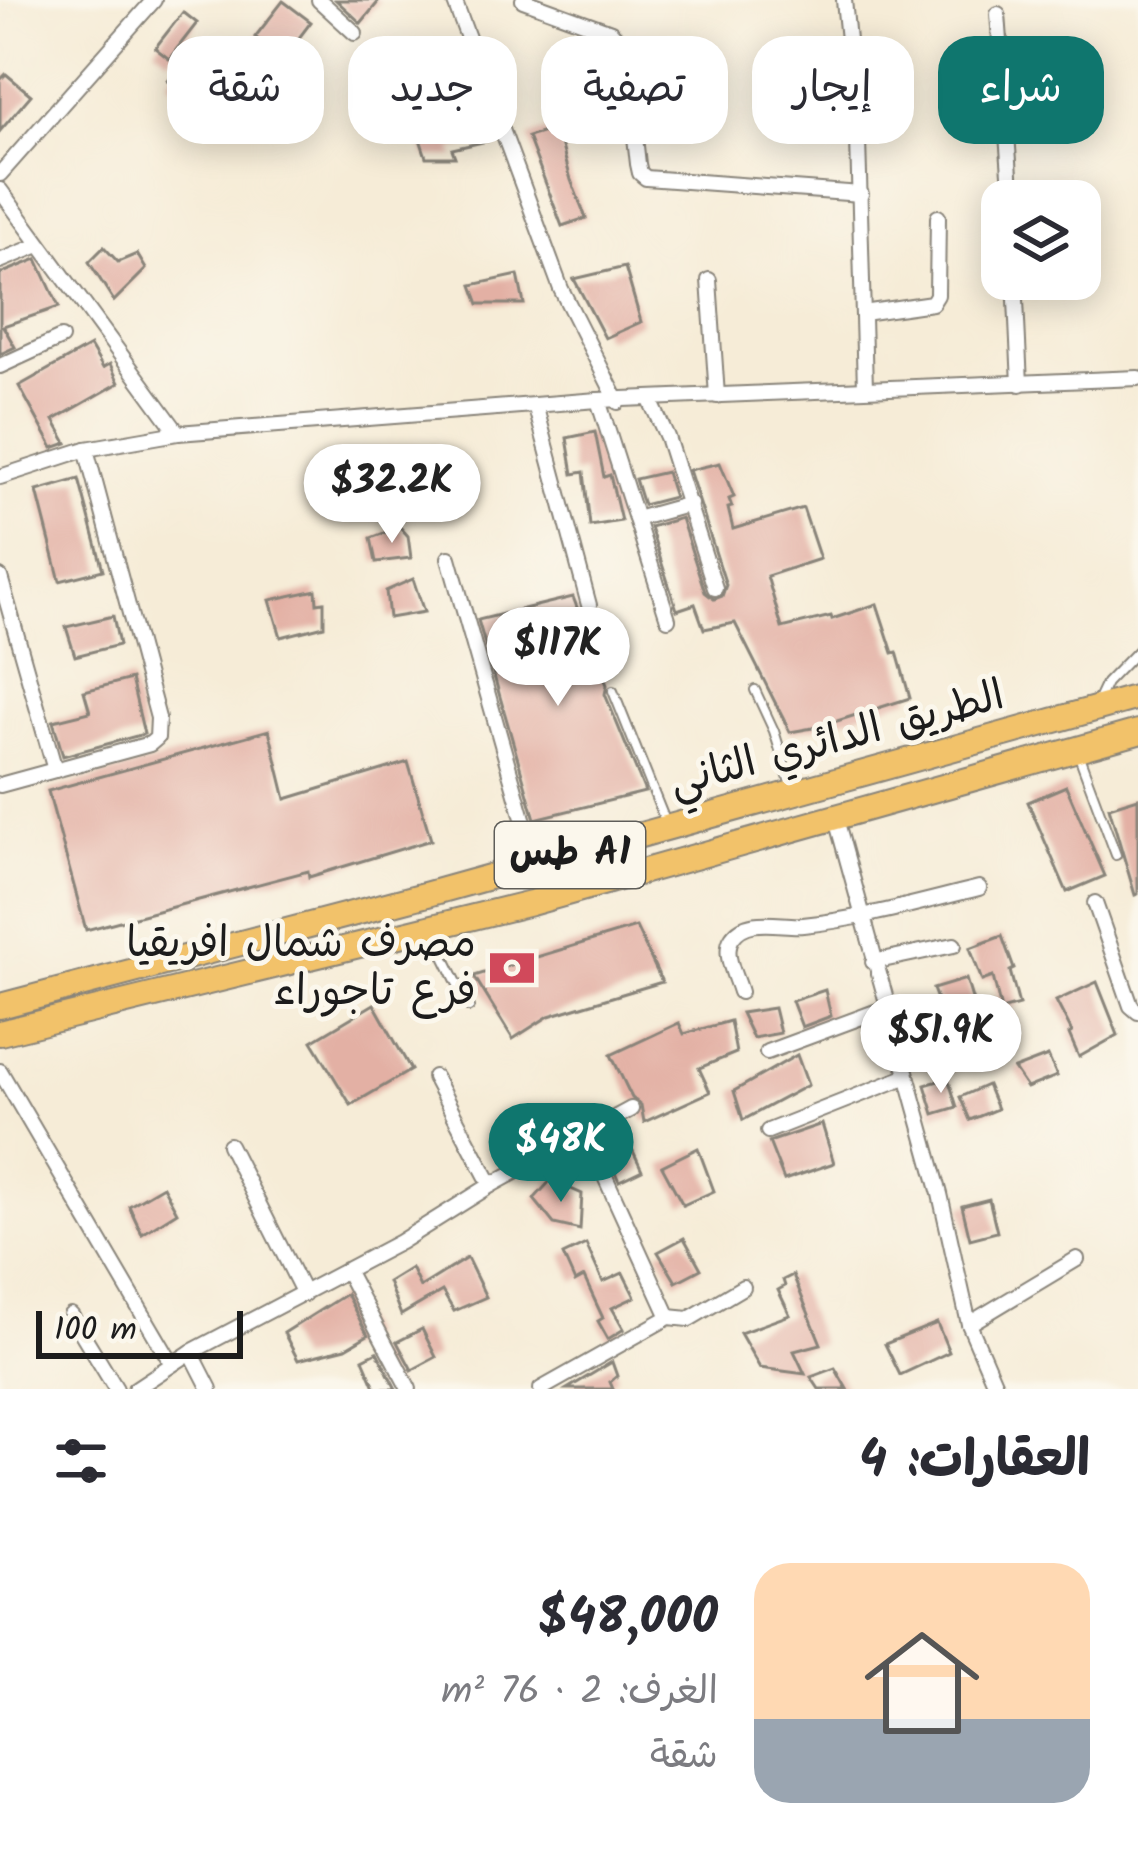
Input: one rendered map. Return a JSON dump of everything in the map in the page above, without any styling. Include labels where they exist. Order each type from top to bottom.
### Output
[{"type":"highway","name":"الطريق الدائري الثاني","points":[[0,1006],[428,894],[1138,698]]},
{"type":"highway","name":"الطريق الدائري الثاني","points":[[0,1033],[430,928],[1138,732]]},
{"type":"highway","points":[[428,894],[420,910],[430,928]]},
{"type":"highway","points":[[346,915],[356,931],[353,946]]},
{"type":"street","points":[[0,174],[154,0]]},
{"type":"street","points":[[319,0],[355,33]]},
{"type":"street","points":[[454,0],[466,36]]},
{"type":"street","points":[[523,0],[611,32],[625,47],[638,164],[646,178],[861,194]]},
{"type":"street","points":[[844,0],[861,194],[865,388]]},
{"type":"street","points":[[998,14],[1010,180]]},
{"type":"street","points":[[505,144],[561,289],[618,401]]},
{"type":"street","points":[[0,190],[178,433]]},
{"type":"street","points":[[863,313],[932,303],[937,295],[938,217]]},
{"type":"street","points":[[0,261],[39,245]]},
{"type":"street","points":[[710,280],[717,396]]},
{"type":"street","points":[[1016,300],[1020,385]]},
{"type":"street","points":[[0,366],[61,338]]},
{"type":"street","points":[[0,477],[86,449],[178,433],[598,400],[1138,378]]},
{"type":"street","points":[[598,400],[668,619]]},
{"type":"street","points":[[650,400],[690,504],[715,588]]},
{"type":"street","points":[[536,408],[590,604]]},
{"type":"street","points":[[0,785],[151,744],[159,730],[86,449]]},
{"type":"street","points":[[636,519],[690,504]]},
{"type":"street","points":[[449,557],[536,864]]},
{"type":"street","points":[[0,577],[56,770]]},
{"type":"street","points":[[836,818],[940,1194],[969,1324],[997,1389]]},
{"type":"street","points":[[740,992],[728,952],[733,935],[743,928],[764,923],[794,926],[860,915],[980,888]]},
{"type":"street","points":[[1095,903],[1131,1006],[1138,1012]]},
{"type":"street","points":[[873,962],[954,945]]},
{"type":"street","points":[[767,1052],[886,1008]]},
{"type":"street","points":[[0,1071],[172,1364]]},
{"type":"street","points":[[434,1077],[491,1185]]},
{"type":"street","points":[[768,1131],[905,1077]]},
{"type":"street","points":[[135,1389],[191,1352],[400,1242],[491,1185],[631,1109]]},
{"type":"street","points":[[586,1135],[669,1317]]},
{"type":"street","points":[[229,1145],[304,1294]]},
{"type":"street","points":[[969,1324],[1077,1259]]},
{"type":"street","points":[[346,1270],[409,1389]]},
{"type":"street","points":[[541,1389],[669,1317],[688,1319],[742,1287]]},
{"type":"street","points":[[71,1315],[116,1389]]},
{"type":"street","points":[[191,1352],[210,1389]]},
{"type":"lane","points":[[1094,710],[1106,683],[1138,650]]},
{"type":"lane","points":[[755,690],[774,731],[793,793]]},
{"type":"lane","points":[[613,691],[668,828]]},
{"type":"lane","points":[[1076,749],[1116,855]]},
{"type":"lane","points":[[430,928],[469,1007]]},
{"type":"building","points":[[336,0],[380,0],[361,23]]},
{"type":"building","points":[[283,1],[311,22],[300,36],[256,36]]},
{"type":"building","points":[[183,12],[197,23],[187,36],[167,36],[167,57],[155,48]]},
{"type":"building","points":[[6,74],[31,95],[0,131],[0,80]]},
{"type":"building","points":[[541,133],[541,144],[561,144],[586,218],[562,226],[528,137]]},
{"type":"building","points":[[422,144],[474,144],[452,149],[455,157],[426,157]]},
{"type":"building","points":[[104,247],[118,262],[137,254],[146,269],[114,301],[89,262]]},
{"type":"building","points":[[37,259],[59,307],[3,326],[15,347],[0,354],[0,274]]},
{"type":"building","points":[[625,267],[641,322],[605,338],[574,279]]},
{"type":"building","points":[[518,275],[524,304],[479,304],[472,285]]},
{"type":"building","points":[[90,346],[103,368],[110,364],[119,383],[54,420],[67,443],[53,448],[19,386]]},
{"type":"building","points":[[595,432],[604,477],[610,475],[621,521],[590,526],[584,472],[573,474],[567,438]]},
{"type":"building","points":[[720,463],[734,497],[728,508],[733,529],[803,508],[820,559],[767,576],[782,628],[877,604],[910,698],[790,732],[735,623],[704,629],[695,604],[677,610],[650,527],[681,518],[705,592],[714,599],[722,596],[726,585],[689,470]]},
{"type":"building","points":[[666,472],[674,497],[643,505],[635,479]]},
{"type":"building","points":[[79,479],[103,570],[60,581],[37,491]]},
{"type":"building","points":[[400,527],[408,536],[411,558],[376,562],[371,538]]},
{"type":"building","points":[[413,579],[424,612],[389,618],[386,591]]},
{"type":"building","points":[[316,590],[317,603],[324,602],[324,626],[281,637],[270,600]]},
{"type":"building","points":[[573,597],[645,792],[535,819],[478,620]]},
{"type":"building","points":[[113,616],[119,645],[75,656],[66,627]]},
{"type":"building","points":[[131,679],[144,734],[63,756],[53,721],[90,712],[84,691]]},
{"type":"building","points":[[269,730],[286,799],[408,762],[431,840],[309,877],[308,871],[86,930],[48,791]]},
{"type":"building","points":[[1066,786],[1105,876],[1067,892],[1028,802]]},
{"type":"building","points":[[1138,798],[1138,894],[1135,895],[1109,807]]},
{"type":"building","points":[[636,927],[662,982],[549,1016],[513,1039],[474,976]]},
{"type":"building","points":[[1002,936],[1014,969],[1010,971],[1019,1005],[1001,1010],[993,977],[982,981],[970,948]]},
{"type":"building","points":[[966,979],[973,1002],[943,1015],[933,989]]},
{"type":"building","points":[[1097,982],[1118,1035],[1079,1057],[1056,1001]]},
{"type":"building","points":[[825,990],[831,1016],[802,1027],[792,1001]]},
{"type":"building","points":[[374,1004],[411,1070],[351,1105],[312,1041]]},
{"type":"building","points":[[774,1008],[780,1033],[753,1038],[741,1013]]},
{"type":"building","points":[[730,1021],[736,1053],[699,1068],[710,1092],[644,1122],[641,1105],[632,1098],[611,1055],[679,1023],[684,1034]]},
{"type":"building","points":[[797,1055],[808,1085],[743,1120],[734,1091]]},
{"type":"building","points":[[1048,1056],[1057,1076],[1027,1088],[1014,1069]]},
{"type":"building","points":[[948,1078],[957,1107],[934,1114],[925,1085]]},
{"type":"building","points":[[987,1085],[997,1109],[970,1120],[960,1097]]},
{"type":"building","points":[[822,1124],[834,1163],[784,1180],[769,1142]]},
{"type":"building","points":[[627,1138],[642,1170],[619,1181],[604,1148]]},
{"type":"building","points":[[698,1148],[714,1191],[683,1205],[662,1166]]},
{"type":"building","points":[[551,1180],[582,1194],[580,1230],[554,1224],[534,1199]]},
{"type":"building","points":[[163,1186],[177,1212],[142,1234],[129,1206]]},
{"type":"building","points":[[989,1199],[997,1232],[970,1239],[962,1206]]},
{"type":"building","points":[[684,1238],[701,1269],[676,1282],[658,1252]]},
{"type":"building","points":[[586,1244],[603,1282],[623,1273],[635,1297],[612,1308],[624,1329],[608,1339],[584,1277],[575,1282],[563,1255]]},
{"type":"building","points":[[467,1258],[486,1297],[454,1311],[442,1291],[401,1315],[388,1282],[411,1268],[420,1287]]},
{"type":"building","points":[[793,1275],[821,1344],[794,1351],[805,1374],[760,1368],[740,1333],[790,1315],[778,1290]]},
{"type":"building","points":[[346,1294],[368,1335],[346,1348],[298,1360],[284,1333]]},
{"type":"building","points":[[937,1323],[949,1352],[900,1375],[885,1344]]},
{"type":"building","points":[[422,1329],[436,1357],[412,1370],[397,1342]]},
{"type":"building","points":[[377,1352],[396,1389],[376,1389],[363,1359]]},
{"type":"building","points":[[612,1362],[617,1376],[610,1382],[613,1389],[567,1389]]},
{"type":"building","points":[[835,1368],[847,1389],[819,1389],[811,1377]]},
{"type":"place","name":"مصرف شمال افريقيا فرع تاجوراء","points":[[512,968]]}]
